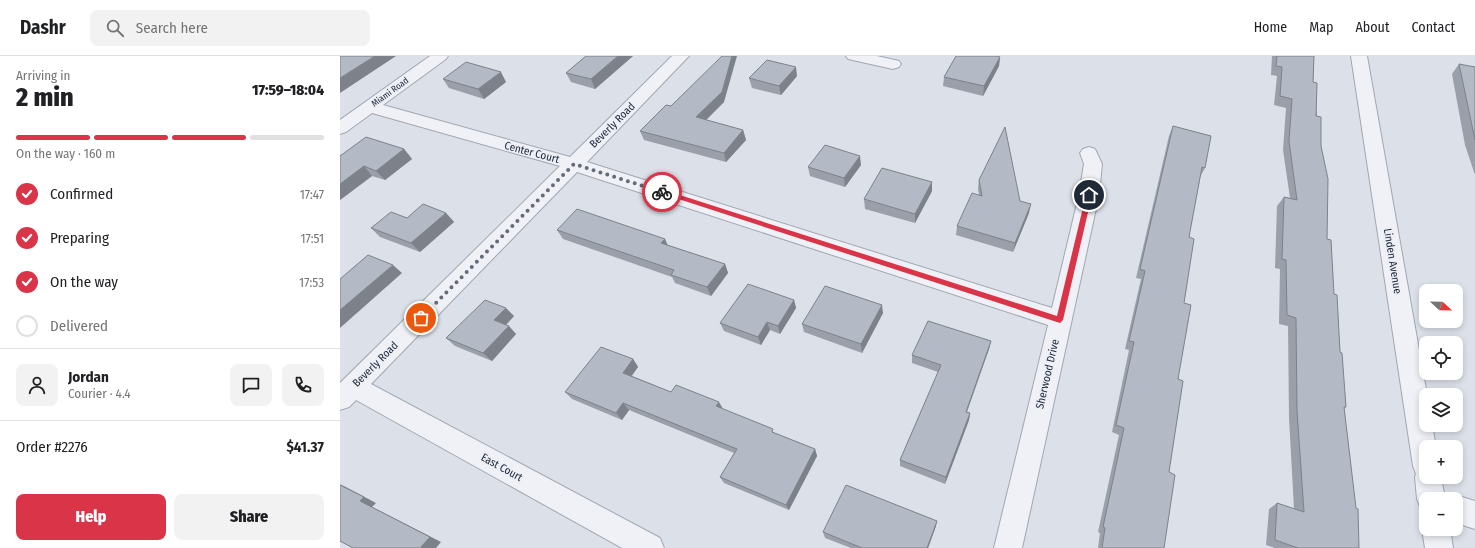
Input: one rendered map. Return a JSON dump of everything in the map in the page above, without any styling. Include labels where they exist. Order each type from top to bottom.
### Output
[{"type":"street","name":"Miami Road","points":[[340,128],[440,56]]},
{"type":"street","name":"Beverly Road","points":[[347,393],[681,56]]},
{"type":"street","points":[[854,56],[893,64]]},
{"type":"street","name":"Linden Avenue","points":[[1359,56],[1422,440]]},
{"type":"street","name":"Center Court","points":[[369,107],[574,164],[1060,320]]},
{"type":"street","name":"Sherwood Drive","points":[[1008,548],[1089,195],[1093,164],[1089,153]]},
{"type":"street","name":"East Court","points":[[347,393],[650,548]]},
{"type":"street","points":[[1463,511],[1475,514]]},
{"type":"street","points":[[1437,536],[1439,548]]},
{"type":"building","points":[[340,56],[375,56],[340,78]]},
{"type":"building","points":[[586,56],[618,56],[591,79],[566,73]]},
{"type":"building","points":[[722,56],[732,56],[722,92],[696,117],[743,130],[724,153],[640,131],[666,105],[671,106]]},
{"type":"building","points":[[956,56],[1000,57],[984,86],[944,77]]},
{"type":"building","points":[[1277,56],[1314,56],[1313,82],[1317,83],[1316,116],[1321,117],[1321,146],[1328,179],[1327,239],[1331,240],[1334,294],[1337,295],[1340,352],[1342,353],[1346,407],[1344,407],[1356,508],[1358,509],[1359,548],[1298,548],[1275,540],[1277,503],[1304,512],[1297,411],[1296,318],[1287,315],[1286,260],[1282,259],[1284,197],[1297,200],[1289,141],[1292,99],[1280,96],[1282,67],[1276,66]]},
{"type":"building","points":[[767,60],[796,67],[779,86],[749,78]]},
{"type":"building","points":[[466,62],[501,72],[478,89],[443,79]]},
{"type":"building","points":[[1459,64],[1475,67],[1475,140],[1474,135]]},
{"type":"building","points":[[1173,126],[1211,136],[1205,168],[1202,167],[1189,237],[1194,239],[1184,303],[1191,305],[1178,379],[1183,381],[1169,472],[1175,475],[1164,548],[1102,548],[1105,528],[1103,527],[1124,428],[1116,425],[1134,342],[1129,341],[1145,271],[1140,269]]},
{"type":"building","points":[[1005,127],[1020,201],[1031,204],[1015,243],[957,226],[972,193],[982,196],[979,180]]},
{"type":"building","points":[[366,137],[404,149],[376,171],[364,166],[340,184],[340,156]]},
{"type":"building","points":[[825,145],[860,156],[844,178],[808,167]]},
{"type":"building","points":[[882,168],[932,182],[915,214],[864,199]]},
{"type":"building","points":[[423,204],[446,213],[411,243],[371,228],[391,212],[407,218]]},
{"type":"building","points":[[577,209],[665,239],[661,243],[725,264],[707,287],[671,275],[674,270],[557,230]]},
{"type":"building","points":[[368,255],[393,265],[340,310],[340,279]]},
{"type":"building","points":[[748,284],[794,300],[778,326],[767,322],[758,337],[720,323]]},
{"type":"building","points":[[825,286],[882,305],[861,344],[802,324]]},
{"type":"building","points":[[485,300],[506,308],[494,320],[509,326],[483,353],[446,338]]},
{"type":"building","points":[[928,321],[991,341],[966,412],[970,413],[946,477],[900,460],[941,365],[912,355]]},
{"type":"building","points":[[601,347],[633,359],[623,373],[671,392],[676,385],[719,402],[716,406],[773,429],[772,432],[815,449],[786,505],[720,477],[737,449],[623,403],[616,413],[565,392]]},
{"type":"building","points":[[340,485],[364,497],[360,501],[430,537],[421,547],[423,548],[353,548],[340,541]]},
{"type":"building","points":[[846,485],[937,521],[927,548],[862,548],[823,532]]},
{"type":"way so far","points":[[421,318],[574,164],[662,192]]},
{"type":"route","points":[[662,192],[1060,320],[1089,195]]}]
